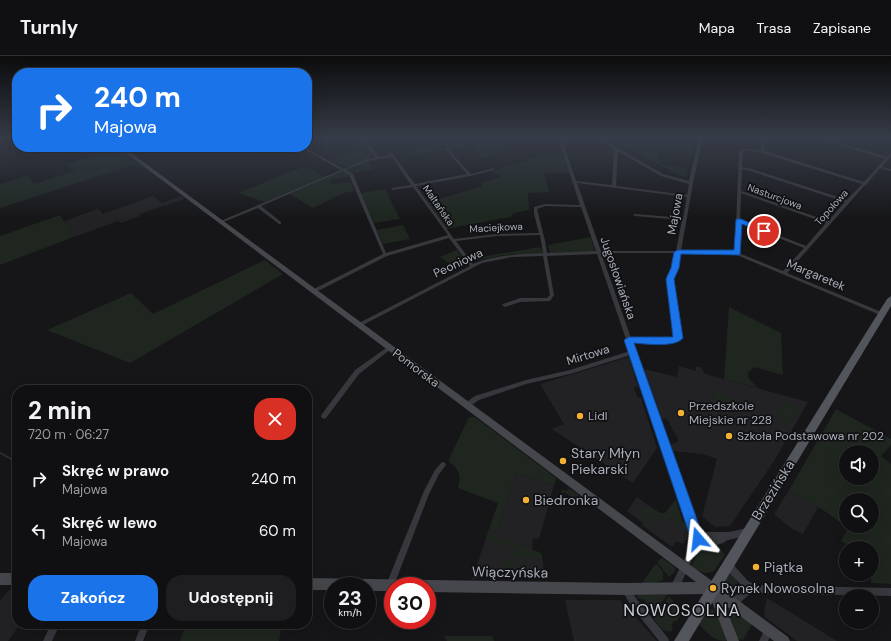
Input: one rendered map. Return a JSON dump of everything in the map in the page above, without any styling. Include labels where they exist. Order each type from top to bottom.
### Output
[{"type":"main road","name":"Brzezińska","points":[[681,641],[891,299]]},
{"type":"street","name":"Pomorska","points":[[143,164],[784,641]]},
{"type":"street","points":[[335,164],[351,174],[385,255]]},
{"type":"street","name":"Maltańska","points":[[220,222],[356,164]]},
{"type":"street","name":"Maltańska","points":[[399,164],[472,266]]},
{"type":"street","points":[[461,164],[470,175]]},
{"type":"street","name":"Jugosłowiańska","points":[[569,164],[698,539]]},
{"type":"street","points":[[614,187],[615,164]]},
{"type":"street","points":[[643,164],[662,175],[691,183]]},
{"type":"street","name":"Majowa","points":[[629,340],[674,341],[678,338],[670,279],[675,268],[695,164]]},
{"type":"street","points":[[737,253],[740,164]]},
{"type":"street","points":[[802,164],[865,184]]},
{"type":"street","name":"Topolowa","points":[[784,273],[881,164]]},
{"type":"street","points":[[879,167],[891,170]]},
{"type":"street","points":[[740,168],[752,170],[848,202]]},
{"type":"street","points":[[393,189],[470,175],[493,169]]},
{"type":"street","points":[[575,182],[688,196]]},
{"type":"street","name":"Nasturcjowa","points":[[739,191],[829,223]]},
{"type":"street","name":"Maciejkowa","points":[[505,305],[520,300],[548,300],[551,297],[545,255],[546,251],[540,234],[535,210],[537,207],[545,205],[582,206]]},
{"type":"street","points":[[258,206],[280,223]]},
{"type":"street","points":[[635,215],[684,218]]},
{"type":"street","points":[[738,220],[807,248]]},
{"type":"street","name":"Maciejkowa","points":[[314,291],[385,255],[451,238],[540,234]]},
{"type":"street","name":"Margaretek","points":[[599,253],[726,251],[737,253],[882,314]]},
{"type":"street","name":"Peoniowa","points":[[359,325],[472,266],[499,258],[599,253]]},
{"type":"street","points":[[324,416],[357,372],[389,348]]},
{"type":"street","name":"Mirtowa","points":[[467,406],[477,398],[486,395],[526,382],[550,377],[633,352]]},
{"type":"street","points":[[392,577],[426,493],[443,464]]},
{"type":"street","points":[[674,589],[698,539],[709,542],[721,540],[727,536],[747,532]]},
{"type":"street","points":[[727,564],[750,588],[758,590],[891,592]]},
{"type":"street","points":[[0,579],[12,579]]},
{"type":"street","name":"Wiączyńska","points":[[312,584],[384,585]]},
{"type":"street","name":"Wiączyńska","points":[[436,586],[625,589],[713,588]]},
{"type":"street","points":[[713,588],[733,641]]},
{"type":"street","points":[[733,603],[750,588]]},
{"type":"street","points":[[625,589],[634,604],[664,641]]},
{"type":"street","points":[[47,641],[53,629]]},
{"type":"street","points":[[139,641],[144,629]]},
{"type":"street","points":[[763,641],[769,630]]},
{"type":"shaded area","points":[[67,164],[135,164],[0,208],[0,184],[27,176],[34,184],[75,171]]},
{"type":"shaded area","points":[[137,164],[140,164],[144,167],[143,168]]},
{"type":"shaded area","points":[[339,164],[355,164],[347,168]]},
{"type":"shaded area","points":[[361,164],[370,164],[373,169],[353,173],[348,170]]},
{"type":"shaded area","points":[[513,164],[567,164],[570,173],[544,173],[549,192],[528,193],[529,210],[514,213],[510,217],[446,229],[428,202],[483,186],[480,183],[501,177],[492,171]]},
{"type":"shaded area","points":[[658,164],[687,168],[688,173],[684,177]]},
{"type":"shaded area","points":[[305,166],[325,177],[265,202],[238,193]]},
{"type":"shaded area","points":[[343,171],[347,173],[349,177],[330,180],[331,184],[351,182],[354,191],[343,193],[313,208],[290,194]]},
{"type":"shaded area","points":[[385,189],[400,219],[374,223],[361,193]]},
{"type":"shaded area","points":[[153,196],[162,203],[181,196],[184,199],[139,214],[140,216],[121,223],[118,221],[74,237],[64,221],[98,209],[103,214]]},
{"type":"shaded area","points":[[60,215],[74,237],[0,265],[0,236]]},
{"type":"shaded area","points":[[403,225],[410,239],[383,244],[377,230]]},
{"type":"shaded area","points":[[591,237],[595,252],[550,253],[548,245]]},
{"type":"shaded area","points":[[540,247],[543,251],[542,253],[505,255],[473,261],[473,259],[481,257]]},
{"type":"shaded area","points":[[455,248],[463,261],[463,266],[458,269],[440,257],[456,250]]},
{"type":"shaded area","points":[[265,260],[283,274],[130,363],[47,330],[131,293],[153,314]]},
{"type":"shaded area","points":[[729,307],[781,333],[783,375],[754,367],[748,373],[749,379],[758,388],[724,379]]},
{"type":"shaded area","points":[[629,357],[638,387],[634,387],[637,397],[641,398],[657,448],[633,483],[552,429],[564,424],[540,384]]},
{"type":"shaded area","points":[[679,366],[696,371],[695,367],[701,367],[705,374],[808,402],[776,458],[730,526],[716,527],[702,516],[717,459],[703,454],[673,451],[671,444],[678,442],[678,439],[667,419],[662,419],[644,369],[677,377]]},
{"type":"shaded area","points":[[718,390],[739,402],[733,409],[712,397]]},
{"type":"shaded area","points":[[785,400],[801,409],[790,424],[774,415]]},
{"type":"shaded area","points":[[836,409],[891,439],[891,445],[881,456],[891,464],[891,584],[871,583],[871,581],[879,581],[879,541],[841,541],[845,533],[879,533],[879,493],[839,493],[839,521],[789,490]]},
{"type":"shaded area","points":[[469,417],[475,417],[555,477],[556,480],[554,485],[516,473],[497,532],[489,529],[498,503],[458,488],[460,480],[457,469],[448,461]]},
{"type":"shaded area","points":[[516,473],[554,485],[539,539],[533,538],[532,550],[542,555],[544,573],[496,572],[472,580],[489,529],[497,532]]},
{"type":"shaded area","points":[[563,489],[565,491],[570,489],[595,506],[578,503],[579,502],[564,492],[561,496],[560,495]]},
{"type":"shaded area","points":[[789,490],[818,507],[803,534],[791,528],[774,514]]},
{"type":"shaded area","points":[[637,497],[660,514],[688,527],[689,536],[683,544],[676,541],[672,547],[642,525],[643,523],[627,511]]},
{"type":"shaded area","points":[[676,499],[682,521],[688,527],[689,531],[669,518],[666,522],[658,516],[651,525],[640,516],[648,505],[660,513],[665,513]]},
{"type":"shaded area","points":[[488,533],[539,552],[542,555],[542,558],[513,558],[513,566],[521,566],[523,571],[502,570],[503,559],[511,561],[515,549],[486,538]]},
{"type":"shaded area","points":[[717,544],[725,555],[713,572],[705,573],[693,568],[692,565],[700,546]]},
{"type":"shaded area","points":[[662,558],[675,567],[675,571],[669,577],[657,562]]},
{"type":"shaded area","points":[[656,563],[663,572],[663,580],[654,583],[642,583]]},
{"type":"shaded area","points":[[730,573],[736,579],[738,586],[726,588],[723,584]]},
{"type":"shaded area","points":[[12,588],[12,629],[16,629],[8,641],[0,641],[0,601]]},
{"type":"shaded area","points":[[638,595],[667,595],[655,613],[644,600],[637,598]]},
{"type":"shaded area","points":[[669,596],[682,612],[677,621],[674,621],[671,625],[673,628],[671,632],[662,630],[654,619]]},
{"type":"shaded area","points":[[767,598],[837,641],[797,641],[765,617],[764,612]]},
{"type":"shaded area","points":[[565,600],[620,600],[657,641],[574,641]]},
{"type":"shaded area","points":[[729,607],[752,624],[743,640],[738,639],[728,610]]},
{"type":"shaded area","points":[[712,609],[717,612],[728,639],[725,641],[714,638],[699,624],[708,610]]},
{"type":"shaded area","points":[[184,629],[281,629],[279,641],[180,641]]},
{"type":"shaded area","points":[[444,636],[492,636],[494,641],[447,641]]},
{"type":"waterway","points":[[0,453],[12,459]]},
{"type":"place","name":"Przedszkole Miejskie nr 228","points":[[681,413]]},
{"type":"place","name":"Lidl","points":[[580,416]]},
{"type":"place","name":"Szkoła Podstawowa nr 202","points":[[729,436]]},
{"type":"place","name":"Stary Młyn Piekarski","points":[[563,461]]},
{"type":"place","name":"Biedronka","points":[[526,500]]},
{"type":"place","name":"Piątka","points":[[756,567]]},
{"type":"place","name":"Rynek Nowosolna","points":[[713,588]]},
{"type":"district","name":"NOWOSOLNA","points":[[682,610]]},
{"type":"route","points":[[698,539],[629,340],[677,340],[678,338],[670,277],[675,268],[678,252],[726,251],[737,253],[738,220],[764,231]]}]
